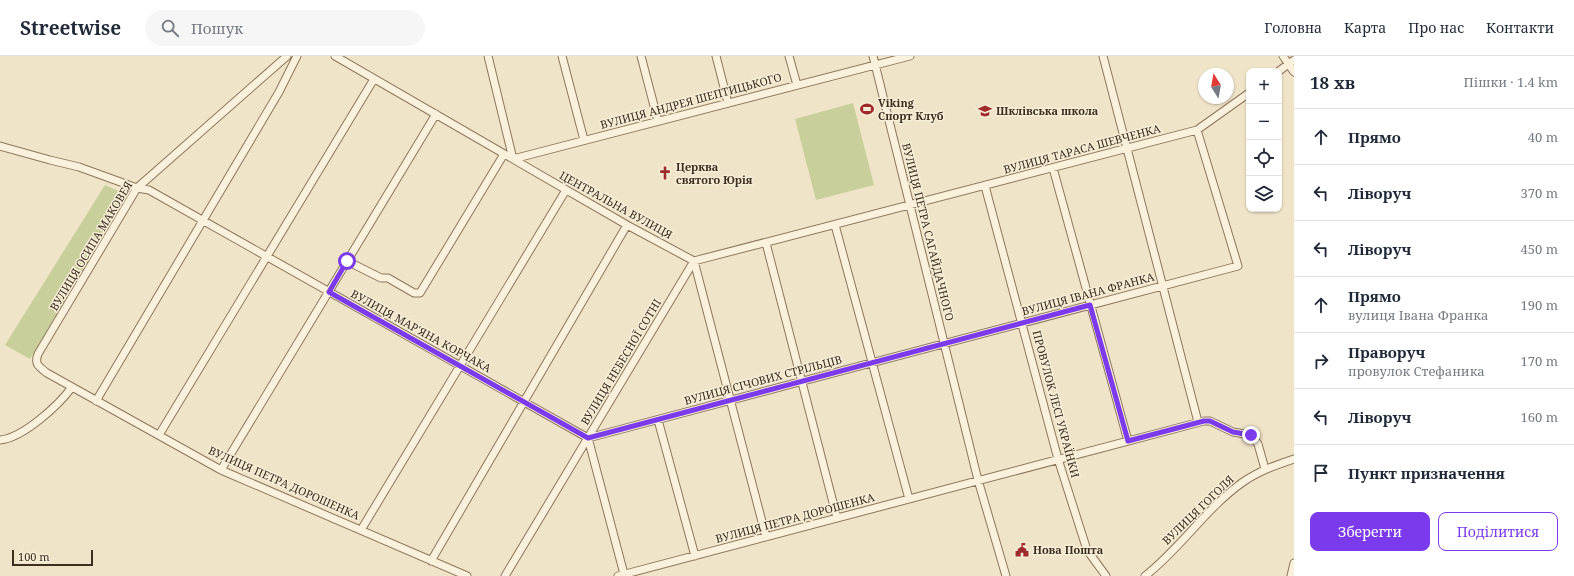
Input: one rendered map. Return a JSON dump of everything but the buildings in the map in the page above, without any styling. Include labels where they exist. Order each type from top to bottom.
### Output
[{"type":"street","name":"ВУЛИЦЯ ОСИПА МАКОВЕЯ","points":[[36,363],[38,354],[137,188],[287,56]]},
{"type":"street","points":[[96,401],[279,92],[297,56]]},
{"type":"street","name":"ЦЕНТРАЛЬНА ВУЛИЦЯ","points":[[335,56],[627,225],[694,261]]},
{"type":"street","points":[[488,56],[513,159]]},
{"type":"street","points":[[562,56],[584,140]]},
{"type":"street","points":[[641,56],[658,121]]},
{"type":"street","points":[[716,56],[728,103]]},
{"type":"street","points":[[790,56],[797,85]]},
{"type":"street","name":"ВУЛИЦЯ ПЕТРА САГАЙДАЧНОГО","points":[[873,56],[978,480],[1006,576]]},
{"type":"street","name":"ВУЛИЦЯ АНДРЕЯ ШЕПТИЦЬКОГО","points":[[513,159],[910,56]]},
{"type":"street","points":[[1103,56],[1198,422],[1210,421],[1233,432],[1251,435],[1258,444],[1265,470]]},
{"type":"street","points":[[1283,56],[1291,62],[1294,72]]},
{"type":"street","points":[[1282,69],[1291,62]]},
{"type":"street","points":[[159,435],[374,79]]},
{"type":"street","name":"ВУЛИЦЯ ТАРАСА ШЕВЧЕНКА","points":[[910,206],[1197,130],[1246,95]]},
{"type":"street","points":[[221,470],[436,114]]},
{"type":"street","name":"ВУЛИЦЯ ІВАНА ФРАНКА","points":[[944,344],[1238,266],[1197,130]]},
{"type":"street","name":"ВУЛИЦЯ МАР'ЯНА КОРЧАКА","points":[[0,146],[79,167],[137,188],[149,190],[588,438]]},
{"type":"street","points":[[347,261],[381,278],[388,278],[414,293],[420,292],[504,154]]},
{"type":"street","points":[[1053,168],[1128,441]]},
{"type":"street","name":"ПРОВУЛОК ЛЕСІ УКРАЇНКИ","points":[[985,186],[1058,459],[1085,545],[1106,576]]},
{"type":"street","points":[[361,530],[566,190]]},
{"type":"street","points":[[766,537],[694,261],[910,206]]},
{"type":"street","points":[[431,561],[627,225]]},
{"type":"street","points":[[835,225],[909,499]]},
{"type":"street","points":[[766,243],[837,518]]},
{"type":"street","name":"ВУЛИЦЯ НЕБЕСНОЇ СОТНІ","points":[[505,576],[694,261]]},
{"type":"street","name":"ВУЛИЦЯ СІЧОВИХ СТРІЛЬЦІВ","points":[[588,438],[944,344]]},
{"type":"street","name":"ВУЛИЦЯ ПЕТРА ДОРОШЕНКА","points":[[36,363],[47,373],[221,470],[467,576]]},
{"type":"street","points":[[0,440],[13,437],[51,411],[72,387]]},
{"type":"street","points":[[658,420],[695,556]]},
{"type":"street","name":"ВУЛИЦЯ ПЕТРА ДОРОШЕНКА","points":[[621,575],[1198,422]]},
{"type":"street","points":[[588,438],[601,481],[621,575]]},
{"type":"street","name":"ВУЛИЦЯ ГОГОЛЯ","points":[[1146,576],[1243,482],[1265,470],[1294,459]]},
{"type":"street","points":[[1291,576],[1294,563]]},
{"type":"green space","points":[[853,103],[874,185],[816,200],[795,119]]},
{"type":"green space","points":[[105,185],[128,195],[30,359],[5,345]]},
{"type":"place","name":"Viking Спорт Клуб","points":[[867,109]]},
{"type":"place","name":"Шклівська школа","points":[[985,111]]},
{"type":"place","name":"Церква святого Юрія","points":[[665,173]]},
{"type":"place","name":"Нова Пошта","points":[[1022,550]]},
{"type":"route","points":[[347,261],[329,292],[588,438],[1090,305],[1128,441],[1204,421],[1210,421],[1233,432],[1251,435]]}]
